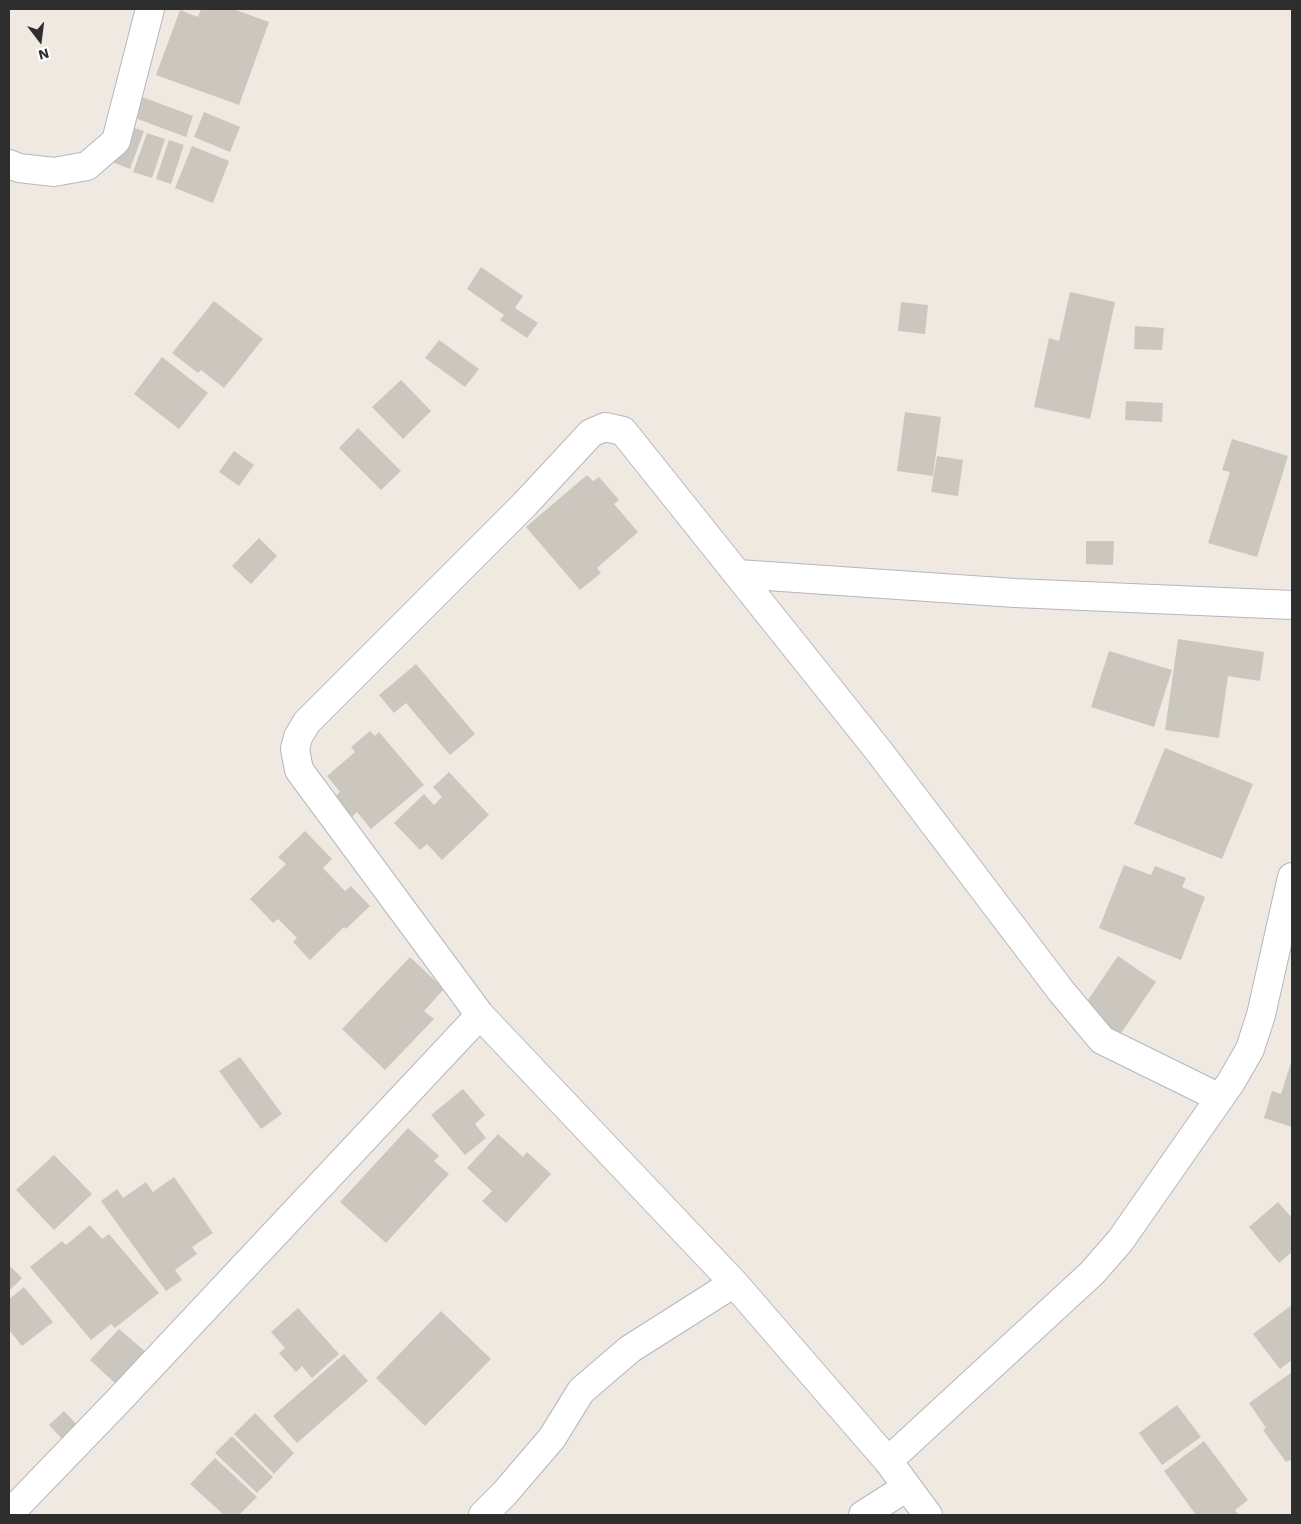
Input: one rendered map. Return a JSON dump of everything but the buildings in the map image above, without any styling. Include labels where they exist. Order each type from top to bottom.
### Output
[{"type":"street","points":[[9,164],[19,168],[54,172],[87,166],[116,141],[150,9]]},
{"type":"street","points":[[928,1515],[888,1461],[734,1283],[480,1015],[299,770],[295,749],[298,737],[307,722],[525,504],[591,433],[606,427],[623,431],[878,750],[1056,983],[1102,1040],[1220,1098]]},
{"type":"street","points":[[738,574],[1015,593],[1292,605]]},
{"type":"street","points":[[888,1461],[1092,1273],[1120,1241],[1220,1098],[1250,1049],[1261,1015],[1292,877]]},
{"type":"street","points":[[9,1514],[125,1394],[480,1015]]},
{"type":"street","points":[[483,1515],[504,1494],[552,1438],[581,1391],[630,1348],[734,1283]]},
{"type":"street","points":[[864,1515],[906,1487]]}]
